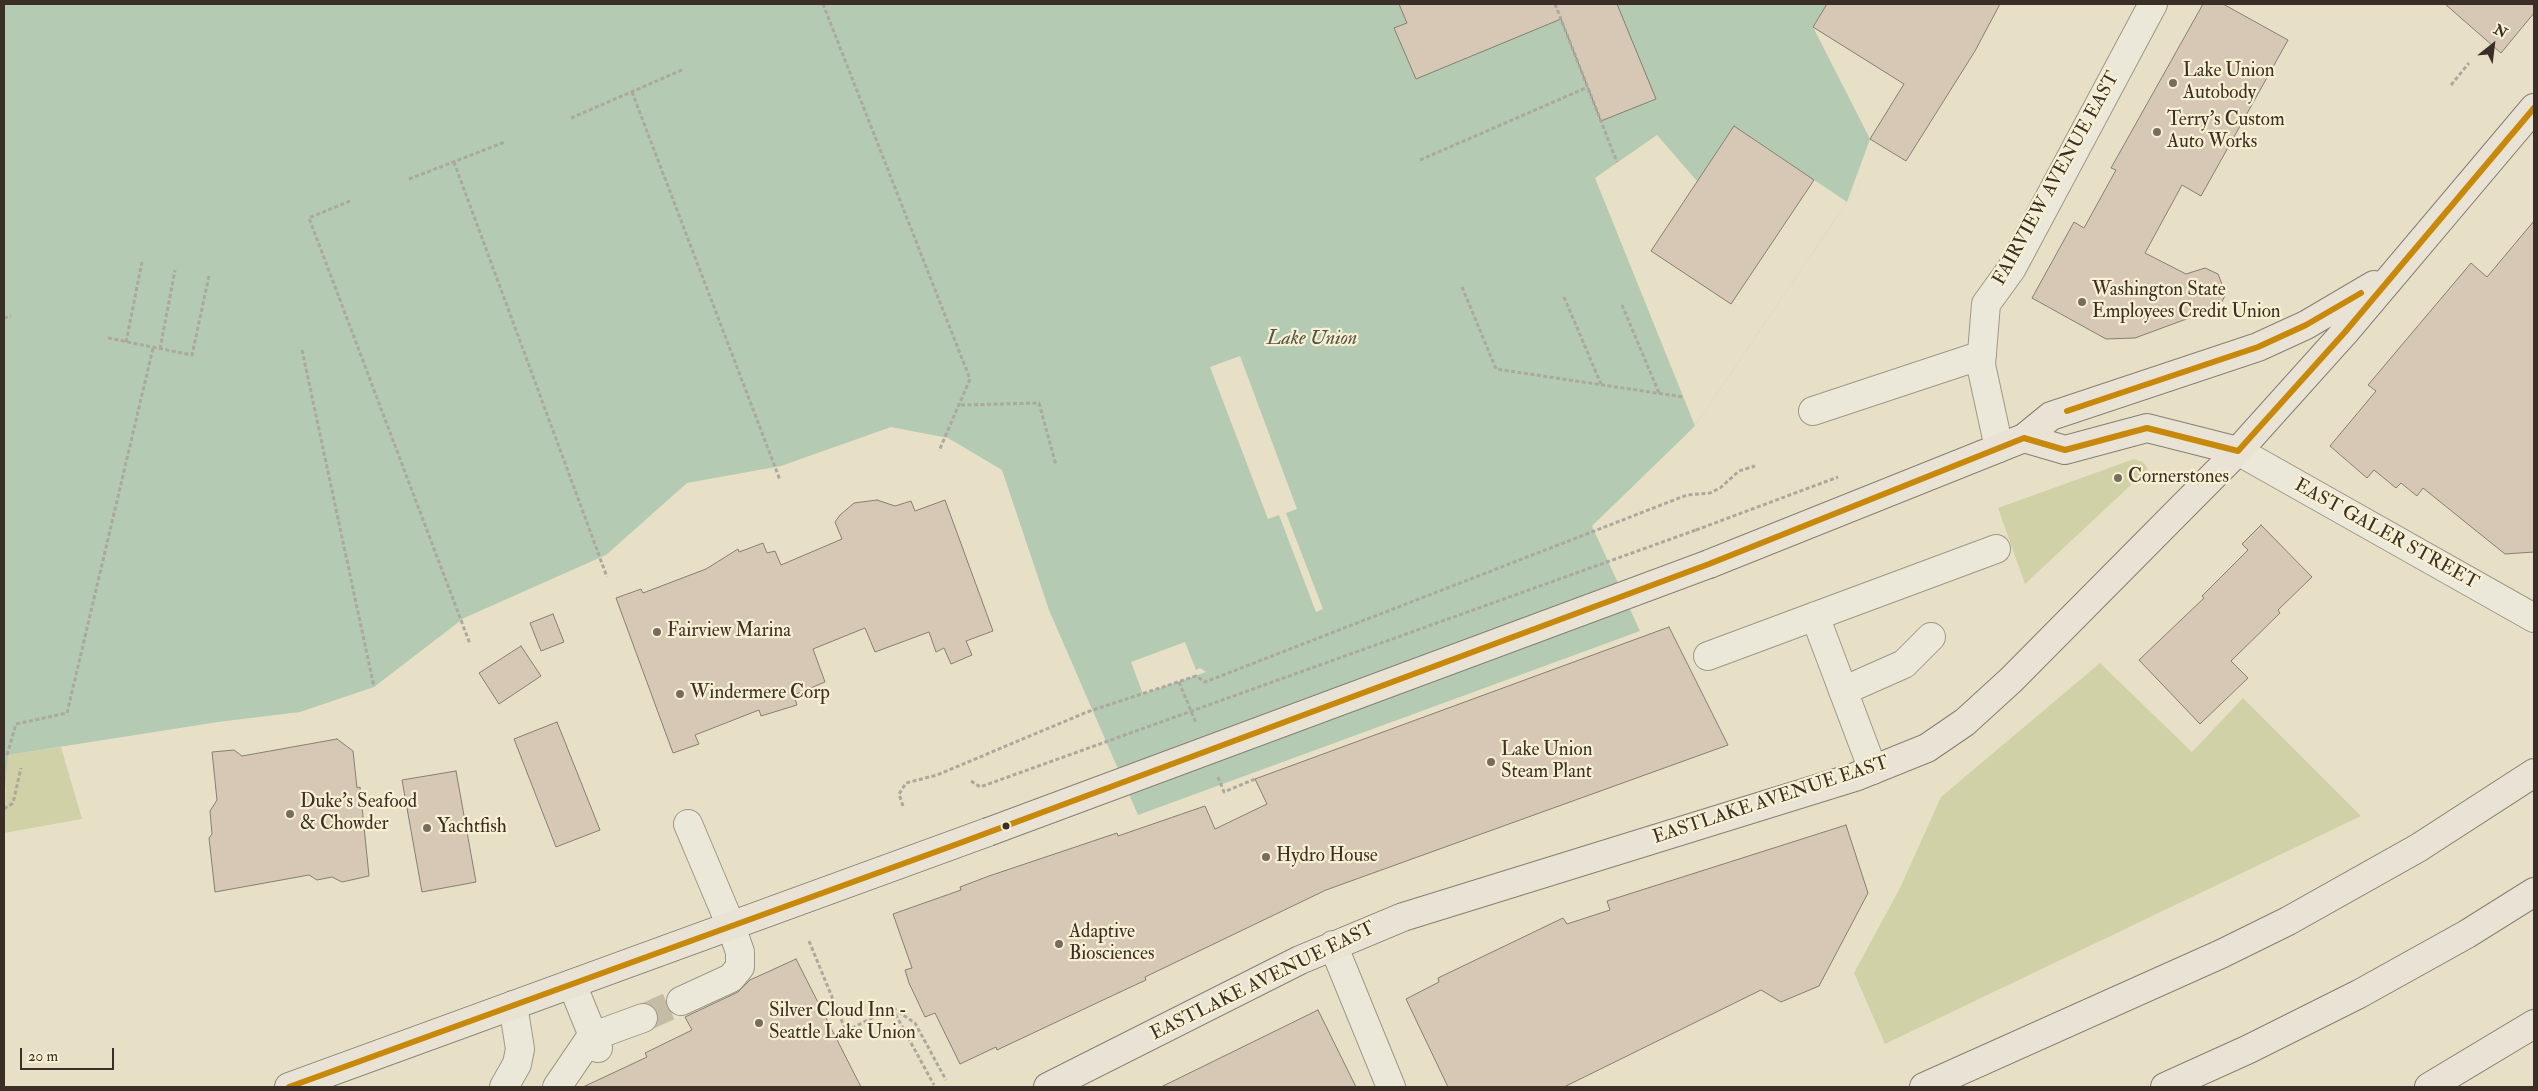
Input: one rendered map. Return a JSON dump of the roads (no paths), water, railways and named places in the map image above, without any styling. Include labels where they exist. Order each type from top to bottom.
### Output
[{"type":"main road","name":"EASTLAKE AVENUE EAST","points":[[1048,1087],[1334,945],[1403,917],[1855,777],[1927,748],[1965,722],[2011,680],[2238,451],[2292,392],[2534,108]]},
{"type":"main road","points":[[289,1087],[988,832],[1710,564],[2024,438],[2051,416],[2258,347],[2314,320],[2396,270]]},
{"type":"main road","points":[[2024,438],[2065,450],[2147,428],[2238,451]]},
{"type":"main road","points":[[1924,1087],[2221,954],[2288,921],[2418,848],[2534,773]]},
{"type":"main road","points":[[2166,1087],[2359,994],[2527,897]]},
{"type":"main road","points":[[2429,1087],[2534,1024]]},
{"type":"street","name":"FAIRVIEW AVENUE EAST","points":[[1999,448],[1981,366],[1986,304],[2012,268],[2153,4]]},
{"type":"street","points":[[1813,411],[1982,355]]},
{"type":"street","name":"EAST GALER STREET","points":[[2238,451],[2534,618]]},
{"type":"street","points":[[1708,656],[1996,549]]},
{"type":"street","points":[[1815,616],[1873,770]]},
{"type":"street","points":[[1843,691],[1904,664],[1931,637]]},
{"type":"street","points":[[681,1001],[731,978],[740,967],[740,952],[731,926],[688,824]]},
{"type":"street","points":[[1334,945],[1390,1087]]},
{"type":"street","points":[[572,984],[594,1043]]},
{"type":"street","points":[[504,1087],[517,1064],[520,1049],[513,1005]]},
{"type":"street","points":[[558,1087],[594,1043],[643,1018]]},
{"type":"water","name":"Lake Union","points":[[4,4],[1974,4],[1847,202],[1695,426],[1592,526],[1640,631],[1138,815],[1049,610],[1002,470],[948,438],[891,427],[781,466],[687,483],[606,555],[464,618],[374,687],[300,712],[218,722],[8,755],[4,803]]},
{"type":"tunnel","points":[[643,1018],[681,1001]]},
{"type":"place","name":"Lake Union Autobody","points":[[2173,83]]},
{"type":"place","name":"Terry's Custom Auto Works","points":[[2157,132]]},
{"type":"place","name":"Washington State Employees Credit Union","points":[[2082,302]]},
{"type":"place","name":"Cornerstones","points":[[2118,478]]},
{"type":"place","name":"Fairview Marina","points":[[657,632]]},
{"type":"place","name":"Windermere Corp","points":[[680,694]]},
{"type":"place","name":"Lake Union Steam Plant","points":[[1491,762]]},
{"type":"place","name":"Duke’s Seafood & Chowder","points":[[290,814]]},
{"type":"place","name":"Yachtfish","points":[[427,828]]},
{"type":"place","name":"Hydro House","points":[[1266,857]]},
{"type":"place","name":"Adaptive Biosciences","points":[[1059,944]]},
{"type":"place","name":"Silver Cloud Inn - Seattle Lake Union","points":[[759,1023]]}]
